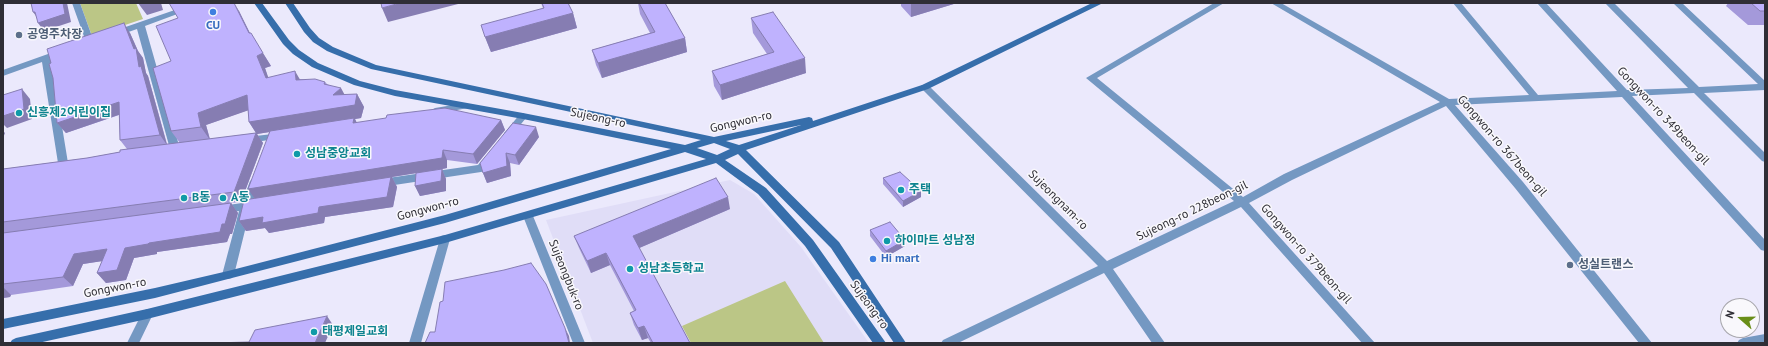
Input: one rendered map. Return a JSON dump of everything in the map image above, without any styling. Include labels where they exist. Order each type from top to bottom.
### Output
[{"type":"main road","name":"Sujeong-ro","points":[[258,3],[286,42],[296,52],[315,65],[357,83],[395,93],[523,116],[688,149],[717,160],[762,191],[809,243],[880,343]]},
{"type":"main road","name":"Sujeong-ro","points":[[289,3],[307,30],[316,40],[330,49],[374,67],[714,140],[739,149],[835,246],[900,343]]},
{"type":"main road","name":"Gongwon-ro","points":[[16,343],[146,314],[445,239],[717,160],[739,149],[926,87],[1099,3]]},
{"type":"main road","name":"Gongwon-ro","points":[[3,324],[154,293],[228,275],[445,219],[688,149],[714,140],[858,110]]},
{"type":"street","points":[[76,3],[90,42]]},
{"type":"street","points":[[112,35],[203,3]]},
{"type":"street","name":"Gongwon-ro 379beon-gil","points":[[1220,3],[1091,78],[1242,202],[1369,343]]},
{"type":"street","name":"Gongwon-ro 367beon-gil","points":[[1276,3],[1447,102],[1519,185],[1646,343]]},
{"type":"street","points":[[1457,3],[1536,98]]},
{"type":"street","name":"Gongwon-ro 349beon-gil","points":[[1541,3],[1765,246]]},
{"type":"street","points":[[1610,3],[1765,159]]},
{"type":"street","points":[[1677,3],[1765,87]]},
{"type":"street","points":[[140,26],[176,149]]},
{"type":"street","points":[[3,73],[68,50]]},
{"type":"street","points":[[46,58],[63,163]]},
{"type":"street","name":"Sujeongnam-ro","points":[[926,87],[1106,267],[1159,343]]},
{"type":"street","points":[[1447,102],[1765,87]]},
{"type":"street","name":"Sujeong-ro 228beon-gil","points":[[947,343],[1242,202],[1288,177],[1447,102]]},
{"type":"street","points":[[426,112],[465,106]]},
{"type":"street","points":[[504,139],[523,116]]},
{"type":"street","points":[[239,141],[294,133]]},
{"type":"street","points":[[266,151],[271,137]]},
{"type":"street","points":[[370,185],[481,168],[495,150]]},
{"type":"street","points":[[228,275],[246,206],[258,172]]},
{"type":"street","points":[[207,212],[262,204]]},
{"type":"street","name":"Sujeongbuk-ro","points":[[528,216],[579,343]]},
{"type":"street","points":[[415,343],[445,239]]},
{"type":"street","points":[[133,343],[146,314]]},
{"type":"street","points":[[1743,343],[1765,339]]},
{"type":"shaded area","points":[[730,180],[754,194],[801,247],[869,343],[593,343],[546,220]]},
{"type":"green space","points":[[80,3],[136,3],[143,19],[92,36]]},
{"type":"green space","points":[[785,281],[824,343],[691,343],[682,326]]},
{"type":"building","points":[[31,3],[63,3],[65,14],[38,23]]},
{"type":"building","points":[[169,3],[234,3],[249,33],[251,33],[263,53],[257,56],[266,78],[295,71],[296,80],[315,79],[325,82],[324,84],[341,88],[333,95],[357,94],[355,105],[249,122],[247,95],[198,113],[201,127],[171,131],[153,68],[171,61],[156,26],[178,18]]},
{"type":"building","points":[[381,3],[400,3],[382,8]]},
{"type":"building","points":[[542,3],[568,3],[573,13],[485,37],[481,25],[544,8]]},
{"type":"building","points":[[639,3],[665,3],[685,38],[598,63],[592,50],[655,32]]},
{"type":"building","points":[[1751,3],[1765,3],[1765,11],[1760,11]]},
{"type":"building","points":[[773,12],[805,58],[720,85],[712,71],[774,52],[751,18]]},
{"type":"building","points":[[124,23],[134,49],[136,48],[139,67],[141,66],[160,135],[120,140],[119,102],[57,123],[53,78],[49,64],[51,63],[47,49]]},
{"type":"building","points":[[22,89],[24,109],[3,116],[3,95]]},
{"type":"building","points":[[445,108],[501,120],[473,154],[443,150],[442,158],[248,189],[270,131],[354,118],[353,123],[386,118],[387,115]]},
{"type":"building","points":[[513,123],[536,127],[515,155],[506,153],[507,166],[483,173],[480,163]]},
{"type":"building","points":[[256,133],[234,192],[3,222],[3,169],[87,158],[120,152],[120,150]]},
{"type":"building","points":[[442,169],[441,181],[415,186],[416,173]]},
{"type":"building","name":"주택","points":[[900,172],[921,191],[903,201],[883,178]]},
{"type":"building","points":[[391,177],[387,197],[319,207],[318,213],[262,223],[263,217],[239,221],[244,200]]},
{"type":"building","name":"성남초등학교","points":[[716,178],[728,197],[633,236],[690,343],[653,343],[644,326],[638,328],[630,313],[636,310],[606,253],[587,261],[574,236]]},
{"type":"building","points":[[231,203],[225,224],[222,224],[220,232],[125,248],[117,270],[97,273],[107,249],[74,254],[63,277],[3,284],[3,233]]},
{"type":"building","name":"하이마트 성남정","points":[[890,222],[905,240],[886,251],[870,230]]},
{"type":"building","points":[[531,263],[546,284],[565,328],[569,343],[425,343],[430,332],[435,332],[440,302],[443,301],[445,282]]},
{"type":"building","points":[[327,316],[315,343],[212,343],[249,342],[255,330]]},
{"type":"place","name":"CU","points":[[213,12]]},
{"type":"place","name":"공영주차장","points":[[19,35]]},
{"type":"place","name":"신흥제2어린이집","points":[[19,113]]},
{"type":"place","name":"성남중앙교회","points":[[297,154]]},
{"type":"place","name":"주택","points":[[901,190]]},
{"type":"place","name":"B동","points":[[184,198]]},
{"type":"place","name":"A동","points":[[223,198]]},
{"type":"place","name":"하이마트 성남정","points":[[887,241]]},
{"type":"place","name":"Hi mart","points":[[873,259]]},
{"type":"place","name":"성실트랜스","points":[[1570,265]]},
{"type":"place","name":"성남초등학교","points":[[630,269]]},
{"type":"place","name":"태평제일교회","points":[[314,332]]}]
